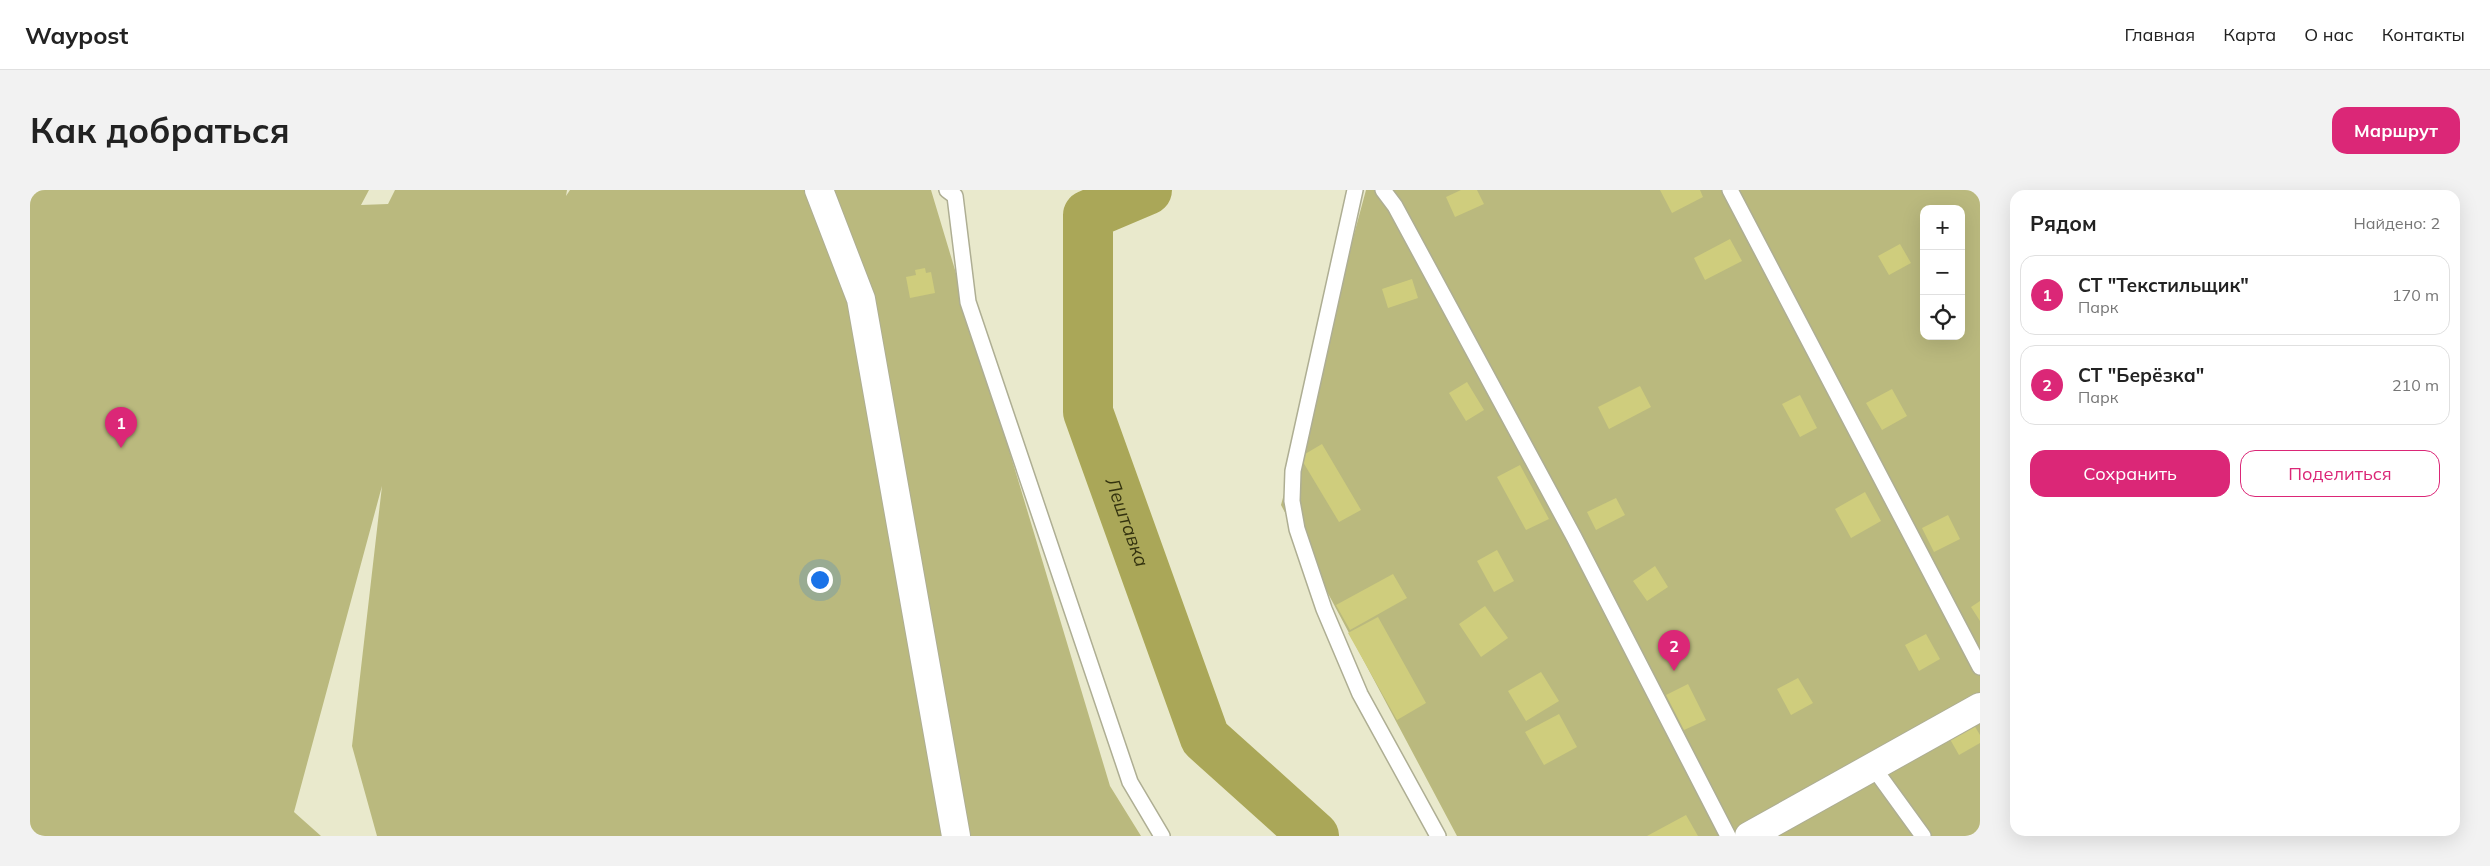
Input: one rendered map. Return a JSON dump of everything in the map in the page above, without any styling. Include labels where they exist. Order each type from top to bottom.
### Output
[{"type":"street","points":[[820,190],[861,299],[956,836]]},
{"type":"street","points":[[1749,836],[1980,707]]},
{"type":"lane","points":[[947,190],[955,196],[968,302],[1130,782],[1162,836]]},
{"type":"lane","points":[[1355,190],[1293,471],[1292,501],[1297,529],[1324,609],[1360,694],[1438,836]]},
{"type":"lane","points":[[1383,190],[1396,206],[1570,528],[1728,836]]},
{"type":"lane","points":[[1730,190],[1980,667]]},
{"type":"lane","points":[[1873,767],[1923,836]]},
{"type":"shaded area","points":[[30,190],[369,190],[361,205],[388,204],[395,190],[567,190],[566,196],[570,190],[931,190],[1110,786],[1141,836],[377,836],[352,746],[382,486],[294,812],[321,836],[30,836]]},
{"type":"shaded area","points":[[1366,190],[1980,190],[1980,836],[1457,836],[1281,505]]},
{"type":"building","points":[[1461,190],[1477,190],[1484,204],[1455,217],[1446,197]]},
{"type":"building","points":[[1660,190],[1700,190],[1703,197],[1672,213]]},
{"type":"building","points":[[1730,239],[1742,261],[1705,280],[1694,258]]},
{"type":"building","points":[[1900,244],[1911,263],[1889,275],[1878,256]]},
{"type":"building","points":[[925,268],[926,273],[931,272],[935,293],[910,298],[906,277],[916,275],[915,270]]},
{"type":"building","points":[[1412,279],[1418,298],[1388,308],[1382,289]]},
{"type":"building","points":[[1467,382],[1484,410],[1466,421],[1449,393]]},
{"type":"building","points":[[1640,386],[1651,407],[1609,429],[1598,407]]},
{"type":"building","points":[[1892,389],[1907,416],[1882,430],[1866,403]]},
{"type":"building","points":[[1800,395],[1817,428],[1800,437],[1782,404]]},
{"type":"building","points":[[1322,444],[1361,510],[1339,522],[1300,457]]},
{"type":"building","points":[[1520,465],[1549,519],[1526,530],[1497,477]]},
{"type":"building","points":[[1865,492],[1881,521],[1851,538],[1835,509]]},
{"type":"building","points":[[1616,498],[1625,515],[1596,530],[1587,512]]},
{"type":"building","points":[[1948,515],[1960,539],[1934,552],[1922,528]]},
{"type":"building","points":[[1497,550],[1514,581],[1494,592],[1477,561]]},
{"type":"building","points":[[1655,566],[1668,587],[1647,601],[1633,581]]},
{"type":"building","points":[[1393,574],[1407,598],[1350,630],[1336,605]]},
{"type":"building","points":[[1980,601],[1980,621],[1971,607]]},
{"type":"building","points":[[1485,606],[1508,638],[1481,657],[1459,624]]},
{"type":"building","points":[[1378,617],[1426,703],[1397,720],[1348,633]]},
{"type":"building","points":[[1926,634],[1940,659],[1919,671],[1905,645]]},
{"type":"building","points":[[1541,672],[1559,701],[1526,721],[1508,691]]},
{"type":"building","points":[[1798,678],[1813,703],[1791,715],[1777,689]]},
{"type":"building","points":[[1688,684],[1706,720],[1684,730],[1666,695]]},
{"type":"building","points":[[1559,714],[1577,747],[1544,765],[1525,732]]},
{"type":"building","points":[[1971,720],[1980,735],[1980,743],[1959,755],[1947,734]]},
{"type":"building","points":[[1686,815],[1698,836],[1647,836]]},
{"type":"waterway","name":"Лештавка","points":[[1147,190],[1088,215],[1088,412],[1205,738],[1314,836]]},
{"type":"place","name":"СТ \"Текстильщик\"","points":[[121,448]]},
{"type":"place","name":"СТ \"Берёзка\"","points":[[1674,671]]}]
